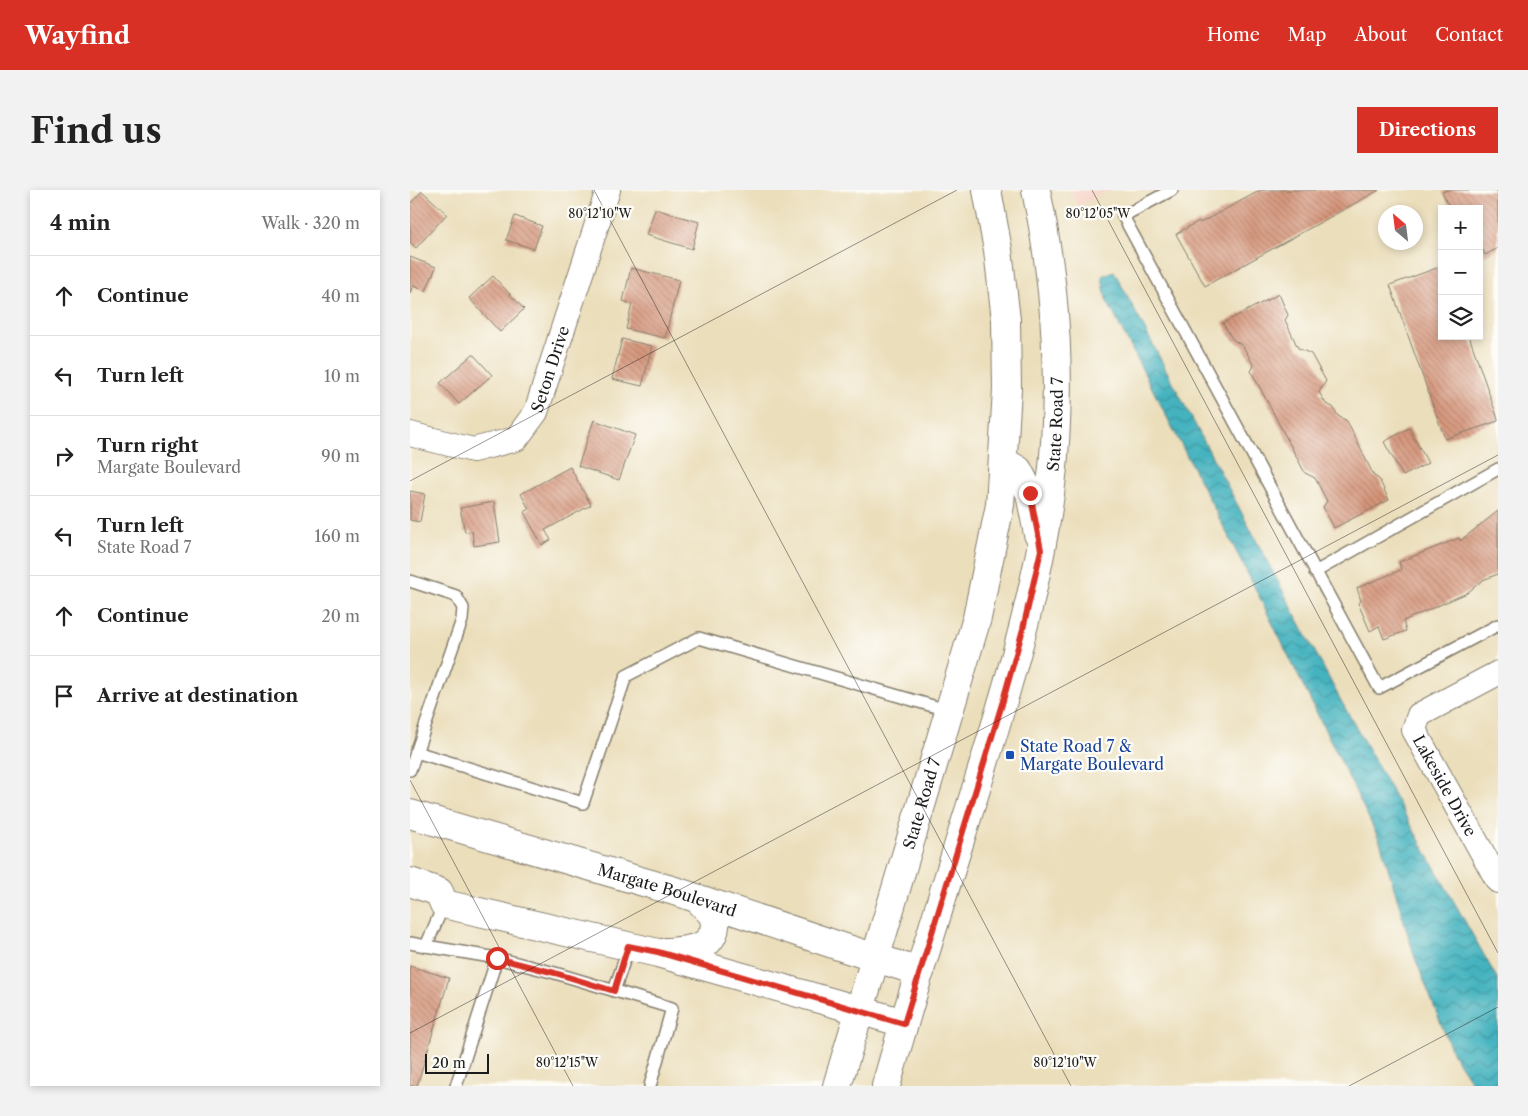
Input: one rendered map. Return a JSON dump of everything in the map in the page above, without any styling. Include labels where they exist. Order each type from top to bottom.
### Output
[{"type":"main road","name":"State Road 7","points":[[837,1086],[977,618],[1000,505],[1007,390],[1006,320],[998,250],[986,190]]},
{"type":"main road","name":"State Road 7","points":[[886,1086],[1002,704],[1023,629],[1041,550],[1051,483],[1055,438],[1056,383],[1049,263],[1036,190]]},
{"type":"main road","points":[[1004,462],[1018,470],[1030,493],[1041,550]]},
{"type":"main road","name":"Margate Boulevard","points":[[410,814],[698,899],[920,972]]},
{"type":"main road","points":[[410,882],[439,892],[444,904],[658,952],[904,1024]]},
{"type":"main road","points":[[658,952],[694,948],[704,945],[711,938],[715,927],[714,920],[711,913],[698,899]]},
{"type":"street","name":"Seton Drive","points":[[410,434],[473,450],[516,439],[536,412],[608,190]]},
{"type":"street","name":"Lakeside Drive","points":[[1498,673],[1420,715],[1414,730],[1498,881]]},
{"type":"lane","points":[[1172,190],[1122,216],[1379,688],[1498,625]]},
{"type":"lane","points":[[1316,572],[1498,469]]},
{"type":"lane","points":[[410,581],[456,596],[462,608],[462,620],[410,770]]},
{"type":"lane","points":[[416,752],[583,803],[626,676],[699,638],[950,711]]},
{"type":"lane","points":[[426,946],[444,904]]},
{"type":"lane","points":[[410,943],[497,958],[555,973],[672,1008],[650,1086]]},
{"type":"lane","points":[[614,991],[628,946]]},
{"type":"lane","points":[[456,1086],[497,958]]},
{"type":"shaded area","points":[[1069,190],[1109,190],[1079,206]]},
{"type":"water","points":[[1114,271],[1340,699],[1498,980],[1498,1086],[1474,1086],[1453,1054],[1415,958],[1380,841],[1252,582],[1106,299],[1102,276]]},
{"type":"building","points":[[1261,190],[1379,190],[1205,286],[1176,234]]},
{"type":"building","points":[[1447,190],[1496,190],[1498,193],[1498,248],[1485,255],[1483,251],[1483,205],[1449,205],[1442,192]]},
{"type":"building","points":[[422,191],[447,214],[416,248],[410,242],[410,204]]},
{"type":"building","points":[[655,209],[699,222],[692,249],[646,235]]},
{"type":"building","points":[[515,216],[542,226],[534,249],[506,240]]},
{"type":"building","points":[[410,257],[436,267],[426,291],[413,286],[410,293]]},
{"type":"building","points":[[1438,267],[1438,340],[1470,340],[1498,421],[1445,439],[1390,285]]},
{"type":"building","points":[[631,268],[679,280],[665,338],[626,329],[632,304],[623,301]]},
{"type":"building","points":[[493,276],[524,309],[500,332],[469,298]]},
{"type":"building","points":[[1279,294],[1288,315],[1285,320],[1298,348],[1311,354],[1326,381],[1319,392],[1326,404],[1333,407],[1338,416],[1347,421],[1374,476],[1379,479],[1389,500],[1334,528],[1323,507],[1327,501],[1315,478],[1305,473],[1251,371],[1254,366],[1243,346],[1232,339],[1223,323]]},
{"type":"building","points":[[622,339],[652,346],[642,386],[612,379]]},
{"type":"building","points":[[473,354],[492,375],[459,404],[440,383]]},
{"type":"building","points":[[594,420],[635,435],[619,480],[578,466]]},
{"type":"building","points":[[1409,428],[1428,463],[1403,476],[1384,442]]},
{"type":"building","points":[[570,467],[591,505],[545,530],[551,540],[542,545],[524,512],[529,509],[521,494]]},
{"type":"building","points":[[410,491],[425,494],[420,522],[410,520]]},
{"type":"building","points":[[494,502],[500,542],[474,546],[472,531],[465,532],[460,508]]},
{"type":"building","points":[[1498,511],[1498,574],[1483,580],[1467,593],[1403,621],[1406,631],[1384,639],[1379,626],[1370,631],[1358,603],[1361,601],[1357,588],[1401,570],[1399,562],[1459,538],[1460,541]]},
{"type":"building","points":[[410,966],[449,978],[417,1086],[410,1086]]},
{"type":"place","name":"State Road 7 & Margate Boulevard","points":[[1010,755]]},
{"type":"route","points":[[497,958],[614,991],[628,946],[658,952],[904,1024],[1002,704],[1023,629],[1041,550],[1030,493]]}]
